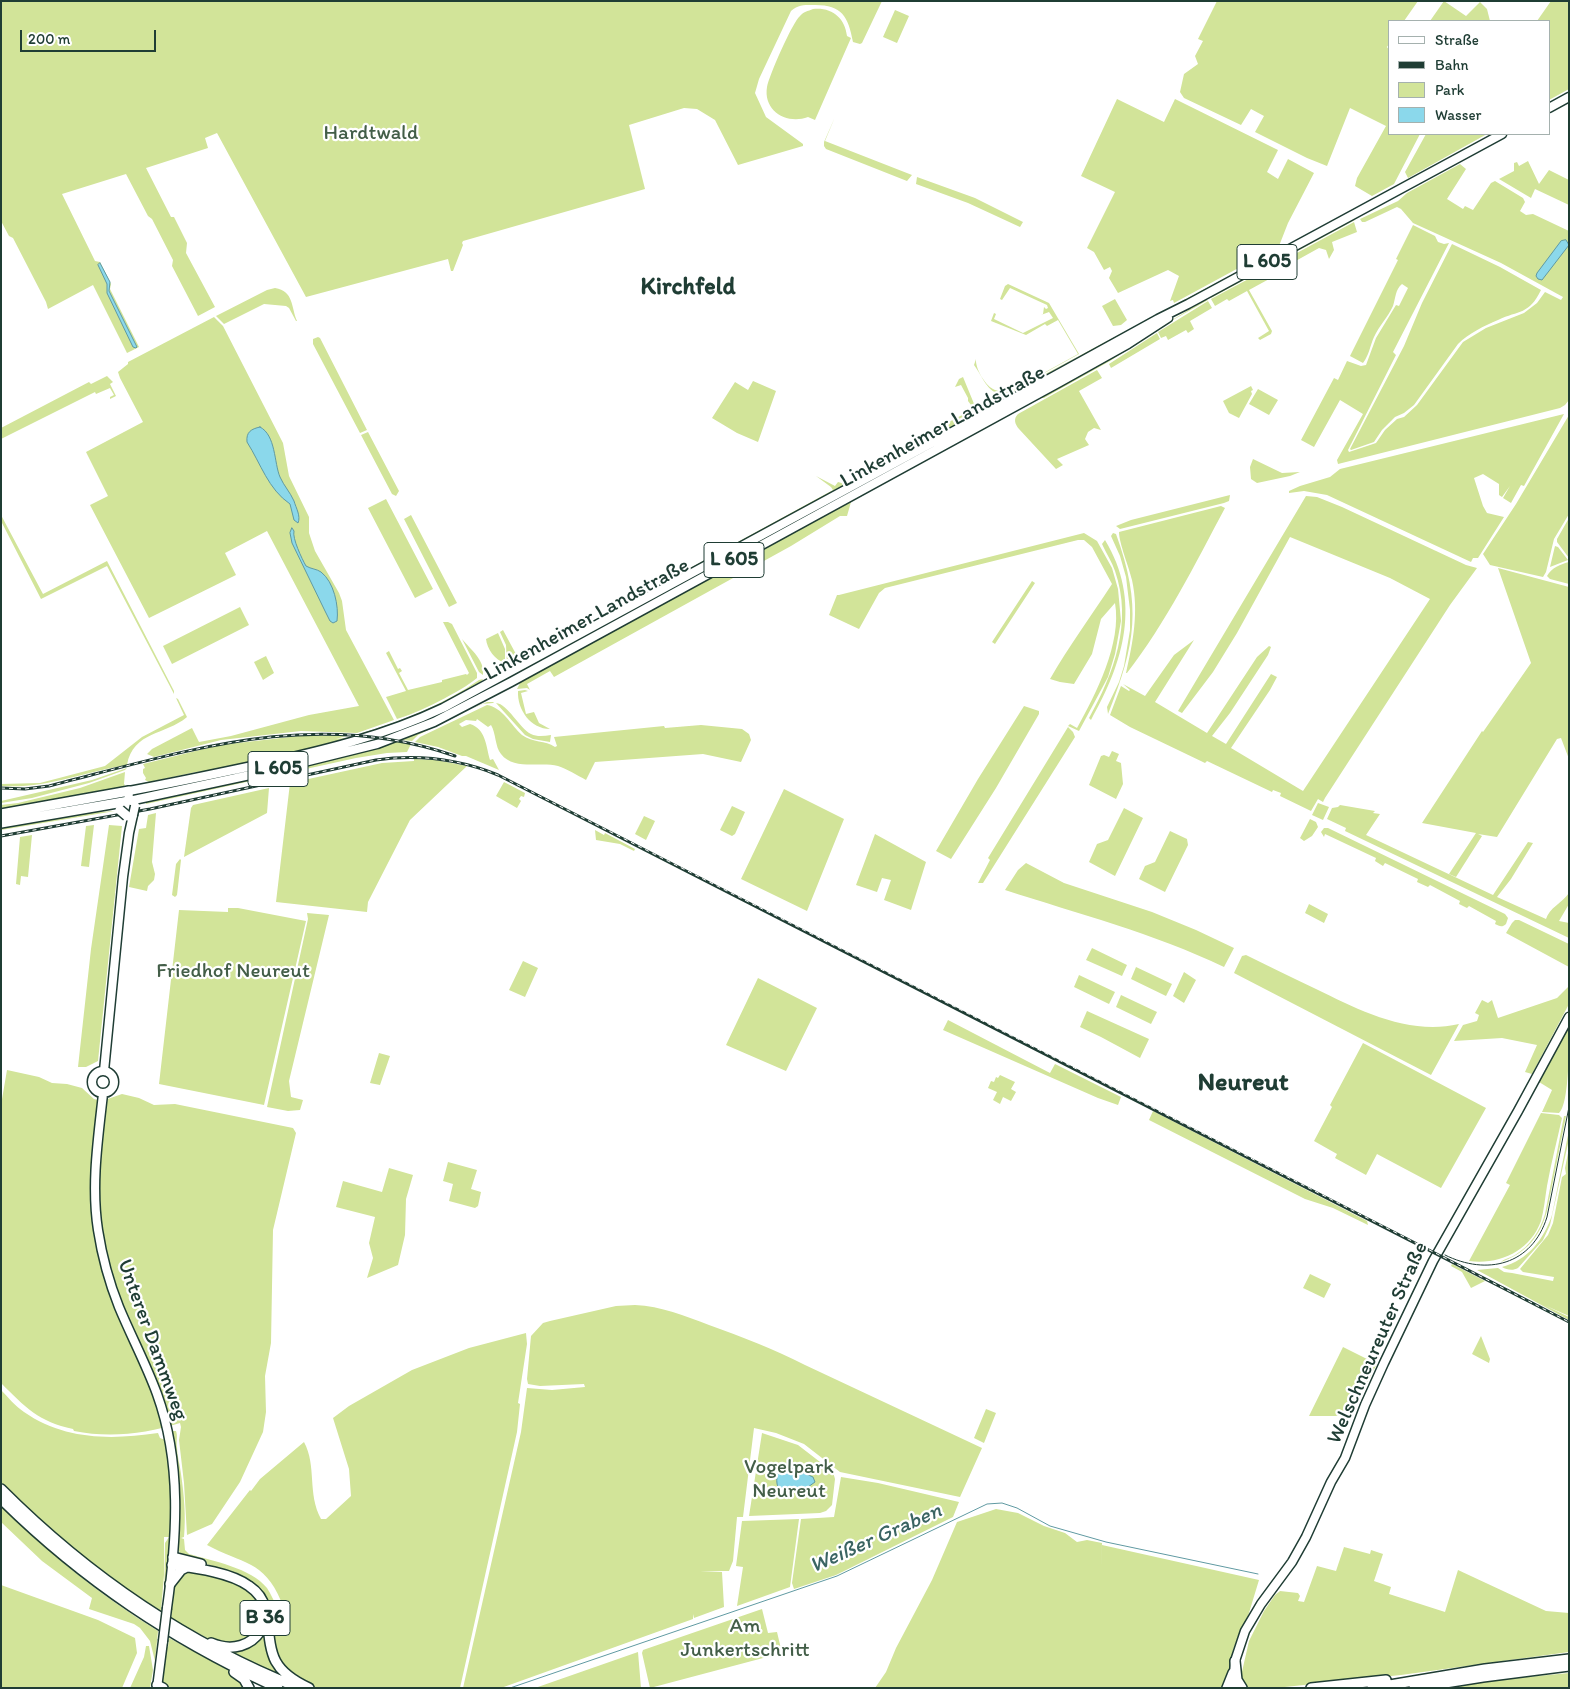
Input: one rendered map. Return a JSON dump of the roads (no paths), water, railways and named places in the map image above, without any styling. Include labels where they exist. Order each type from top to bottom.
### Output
[{"type":"highway","points":[[1,823],[107,805],[130,804]]},
{"type":"highway","name":"L 605","points":[[1,814],[130,804]]},
{"type":"highway","name":"B 36","points":[[1,1488],[52,1537],[135,1601],[222,1653],[299,1688]]},
{"type":"highway","name":"B 36","points":[[1,1499],[51,1546],[94,1581],[164,1628],[216,1658],[278,1688]]},
{"type":"highway","points":[[173,1560],[238,1577],[254,1585],[261,1593],[267,1606],[269,1644],[275,1662],[290,1678],[309,1688]]},
{"type":"highway","name":"B 36","points":[[173,1560],[187,1567],[210,1571],[242,1581],[250,1586],[261,1598],[264,1608],[265,1619],[256,1637],[248,1643],[235,1647],[214,1644],[191,1632],[181,1630]]},
{"type":"highway","points":[[170,1584],[181,1570],[187,1567]]},
{"type":"highway","points":[[216,1658],[222,1665],[240,1676],[249,1688]]},
{"type":"highway","points":[[1372,1688],[1430,1677],[1569,1659]]},
{"type":"highway","points":[[1236,1661],[1238,1680],[1242,1688]]},
{"type":"highway","points":[[1414,1688],[1569,1666]]},
{"type":"highway","points":[[1227,1688],[1233,1673]]},
{"type":"highway","points":[[1311,1688],[1422,1675],[1430,1677]]},
{"type":"main road","points":[[1550,107],[1569,97]]},
{"type":"main road","name":"Linkenheimer Landstraße","points":[[130,804],[351,743],[405,725],[438,710],[987,413],[1158,318],[1188,304],[1500,135]]},
{"type":"main road","name":"Linkenheimer Landstraße","points":[[130,804],[377,744],[416,730],[505,685],[999,416],[1120,348],[1188,304]]},
{"type":"main road","points":[[104,1071],[117,927],[129,833],[130,804]]},
{"type":"main road","name":"Welschneureuter Straße","points":[[1233,1688],[1233,1673],[1241,1641],[1251,1620],[1292,1562],[1306,1537],[1331,1482],[1341,1467],[1384,1363],[1433,1261],[1569,1017]]},
{"type":"main road","points":[[104,1071],[112,1074],[115,1082],[112,1090],[103,1094],[96,1091],[92,1083],[96,1074],[104,1071]]},
{"type":"main road","name":"Unterer Dammweg","points":[[103,1094],[95,1194],[98,1230],[113,1292],[154,1385],[165,1419],[174,1474],[176,1500],[173,1560],[159,1687]]},
{"type":"water","points":[[1566,240],[1569,245],[1542,280],[1538,279],[1537,273],[1561,241]]},
{"type":"water","points":[[100,263],[110,282],[109,291],[136,348],[133,347],[107,293],[107,284],[98,265]]},
{"type":"water","points":[[260,427],[269,436],[272,443],[280,477],[298,512],[298,523],[294,520],[290,504],[270,484],[247,442],[247,436],[250,432]]},
{"type":"water","points":[[292,528],[294,538],[306,566],[318,570],[326,576],[332,588],[337,615],[337,621],[333,623],[330,621],[292,543],[290,533]]},
{"type":"water","points":[[783,1464],[813,1477],[815,1482],[801,1492],[780,1490],[777,1484],[777,1477],[779,1469]]},
{"type":"waterway","name":"Weißer Graben","points":[[510,1688],[837,1576],[987,1504],[1002,1503],[1017,1508],[1050,1526],[1106,1542],[1258,1574]]},
{"type":"tram line","points":[[1445,1255],[1477,1265],[1492,1265],[1506,1262],[1519,1256],[1531,1246],[1540,1233],[1547,1217],[1569,1107]]},
{"type":"railway","points":[[1,788],[25,789],[49,786],[201,748],[301,735],[351,735],[403,742],[455,756]]},
{"type":"railway","points":[[1,836],[150,809],[376,760],[423,758],[469,765],[498,775],[1569,1322]]},
{"type":"district","name":"Kirchfeld","points":[[688,288]]},
{"type":"district","name":"Neureut","points":[[1243,1083]]},
{"type":"park label","name":"Hardtwald","points":[[371,134]]},
{"type":"park label","name":"Friedhof Neureut","points":[[233,972]]},
{"type":"park label","name":"Vogelpark Neureut","points":[[789,1480]]},
{"type":"park label","name":"Am Junkertschritt","points":[[745,1639]]}]
